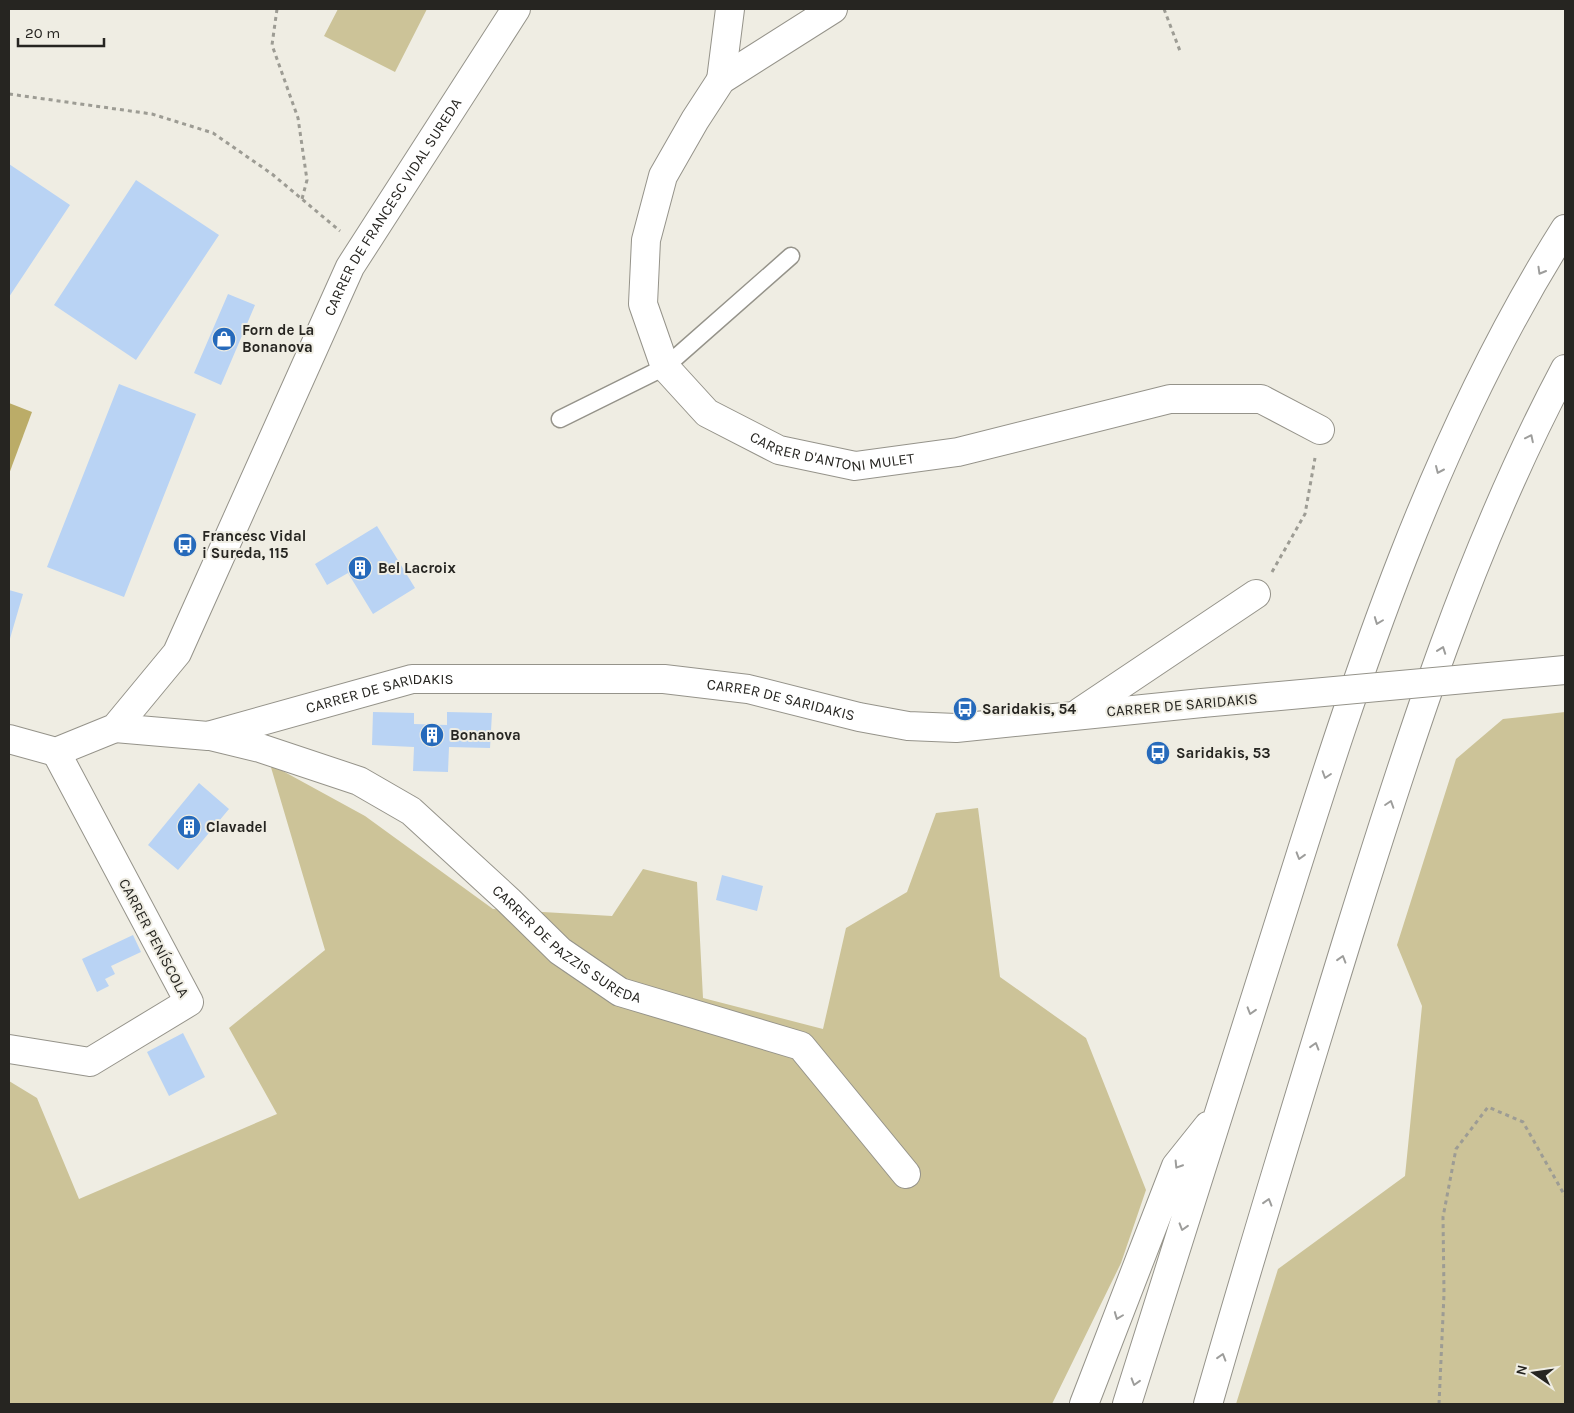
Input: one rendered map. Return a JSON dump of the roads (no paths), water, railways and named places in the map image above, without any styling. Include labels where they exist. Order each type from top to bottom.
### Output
[{"type":"main road","name":"CARRER DE FRANCESC VIDAL SUREDA","points":[[115,728],[177,653],[350,267],[516,9]]},
{"type":"main road","points":[[721,80],[730,9]]},
{"type":"main road","points":[[721,80],[818,11]]},
{"type":"main road","name":"CARRER D'ANTONI MULET","points":[[721,80],[695,120],[663,176],[646,240],[643,304],[665,367],[708,413],[778,450],[855,466],[958,452],[1170,399],[1261,399],[1320,430]]},
{"type":"main road","points":[[1128,1404],[1342,723],[1402,558],[1436,477],[1491,362],[1565,228]]},
{"type":"main road","points":[[1208,1404],[1330,996],[1423,704],[1475,562],[1509,482],[1565,369]]},
{"type":"main road","points":[[1076,714],[1256,594]]},
{"type":"main road","name":"CARRER DE SARIDAKIS","points":[[56,752],[115,728],[208,736],[412,679],[664,679],[748,689],[858,717],[908,726],[956,728],[1076,714],[1565,670]]},
{"type":"main road","name":"CARRER DE PAZZIS SUREDA","points":[[208,736],[260,748],[359,781],[411,811],[508,900],[560,951],[620,992],[801,1046],[906,1174]]},
{"type":"main road","points":[[9,739],[56,752]]},
{"type":"main road","name":"CARRER PENÍSCOLA","points":[[9,1049],[90,1062],[189,1002],[56,752]]},
{"type":"main road","points":[[1084,1404],[1176,1166],[1219,1113]]},
{"type":"lane","points":[[560,419],[665,367],[791,256]]},
{"type":"place","name":"Forn de La Bonanova","points":[[224,339]]},
{"type":"place","name":"Francesc Vidal i Sureda, 115","points":[[185,545]]},
{"type":"place","name":"Bel Lacroix","points":[[360,568]]},
{"type":"place","name":"Saridakis, 54","points":[[965,709]]},
{"type":"place","name":"Bonanova","points":[[432,735]]},
{"type":"place","name":"Saridakis, 53","points":[[1158,753]]},
{"type":"place","name":"Clavadel","points":[[189,827]]}]
